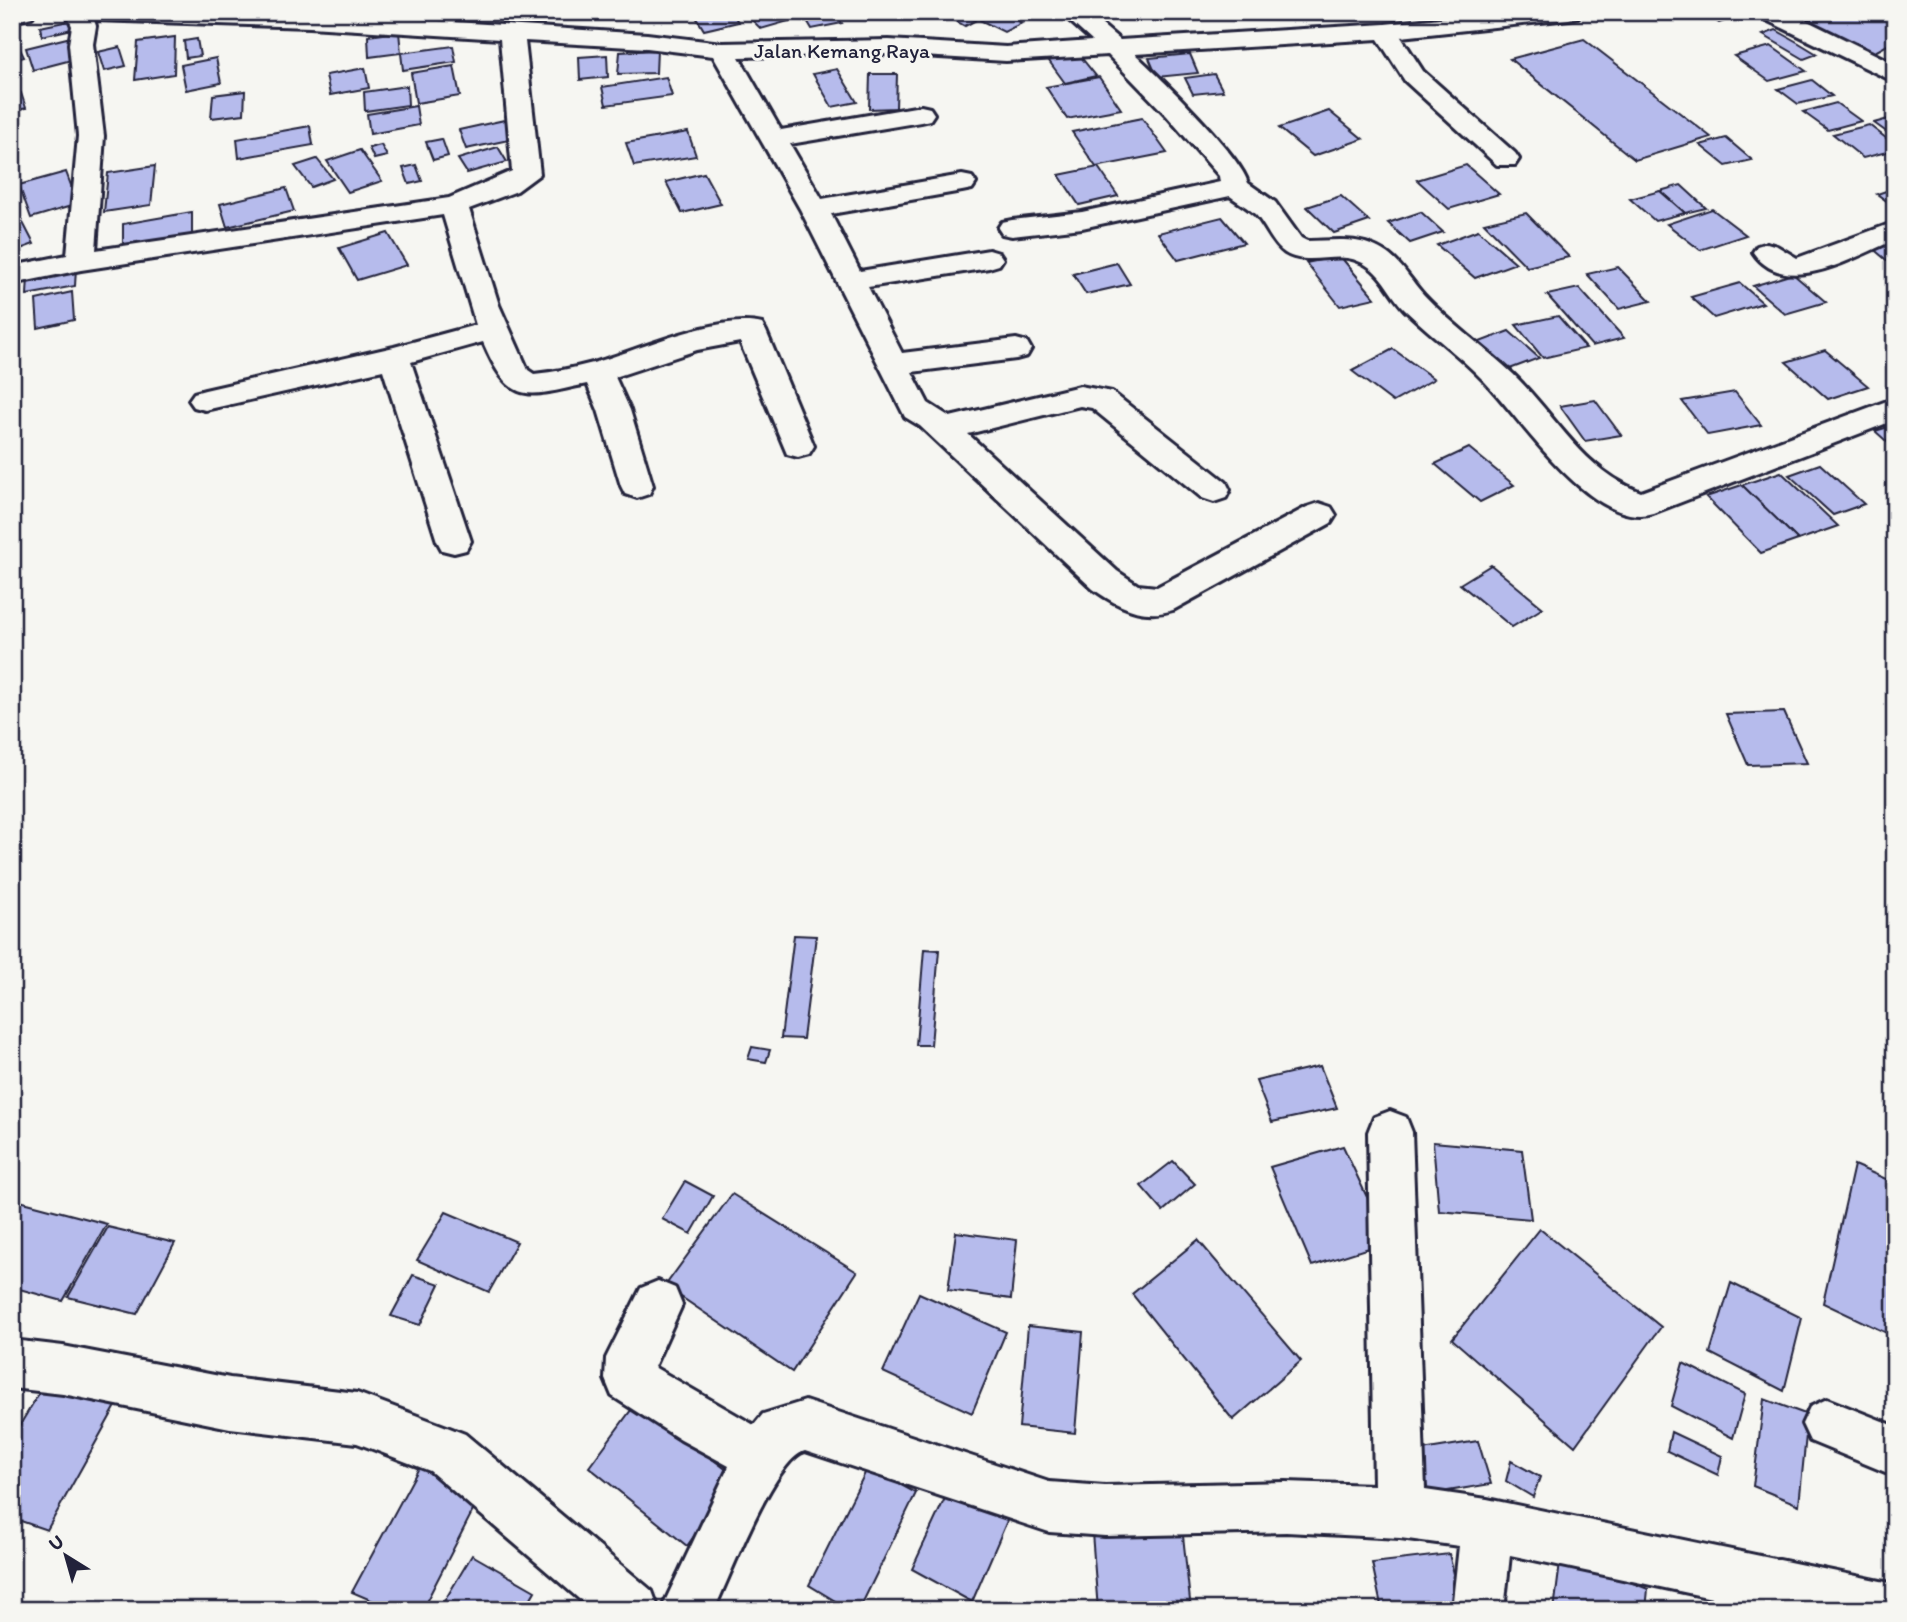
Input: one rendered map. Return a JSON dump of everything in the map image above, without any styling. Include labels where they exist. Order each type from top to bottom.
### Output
[{"type":"street","points":[[12,15],[23,12]]},
{"type":"street","points":[[1072,12],[1116,47],[1189,123],[1232,175],[1235,187],[1265,208],[1291,244],[1301,250],[1359,250],[1376,258],[1393,272],[1413,301],[1504,383],[1563,453],[1605,491],[1641,505],[1670,497],[1895,408]]},
{"type":"street","points":[[1262,12],[1286,35]]},
{"type":"street","name":"Jalan Kemang Raya","points":[[78,13],[485,22],[512,33],[648,31],[722,50],[889,47],[1006,54],[1385,31],[1569,12]]},
{"type":"street","points":[[1769,12],[1895,74]]},
{"type":"street","points":[[78,13],[85,26],[81,44],[91,136],[81,261]]},
{"type":"street","points":[[1385,31],[1414,76],[1506,159]]},
{"type":"street","points":[[12,275],[81,261],[454,205],[508,185],[526,174],[512,33]]},
{"type":"street","points":[[722,50],[814,209],[916,410],[931,418],[1105,580],[1130,597],[1161,601],[1319,514]]},
{"type":"street","points":[[774,139],[921,114]]},
{"type":"street","points":[[814,209],[962,183]]},
{"type":"street","points":[[1012,229],[1082,220],[1235,187]]},
{"type":"street","points":[[454,205],[492,330],[516,379],[528,385],[597,372],[683,345],[751,331],[798,446]]},
{"type":"street","points":[[1767,252],[1792,267],[1800,267],[1895,230]]},
{"type":"street","points":[[851,281],[989,259]]},
{"type":"street","points":[[205,400],[394,357],[492,330]]},
{"type":"street","points":[[895,364],[1016,349]]},
{"type":"street","points":[[394,357],[454,541]]},
{"type":"street","points":[[597,372],[614,410],[638,486]]},
{"type":"street","points":[[942,430],[1080,396],[1101,399],[1214,490]]},
{"type":"street","points":[[1390,1132],[1401,1512]]},
{"type":"street","points":[[658,1305],[630,1358],[629,1379],[677,1411],[760,1455]]},
{"type":"street","points":[[12,1364],[63,1370],[230,1403],[357,1418],[447,1452],[528,1524],[633,1610]]},
{"type":"street","points":[[1827,1424],[1895,1451]]},
{"type":"street","points":[[687,1610],[760,1455],[781,1432],[805,1426],[867,1444],[927,1469],[1049,1507],[1105,1511],[1286,1507],[1401,1512],[1487,1525],[1895,1610]]},
{"type":"street","points":[[1478,1610],[1487,1525]]},
{"type":"building","points":[[693,12],[732,12],[738,22],[704,30]]},
{"type":"building","points":[[744,12],[802,12],[806,16],[761,29]]},
{"type":"building","points":[[835,12],[842,23],[812,29],[805,17]]},
{"type":"building","points":[[1012,12],[1007,15],[1022,23],[1004,32],[978,19],[965,26],[942,13]]},
{"type":"building","points":[[1703,12],[1734,12],[1740,16],[1719,23]]},
{"type":"building","points":[[1790,12],[1885,12],[1895,17],[1895,41],[1873,53]]},
{"type":"building","points":[[69,21],[72,29],[42,36],[40,27]]},
{"type":"building","points":[[1776,30],[1817,54],[1804,59],[1763,35]]},
{"type":"building","points":[[399,32],[401,53],[369,57],[368,36]]},
{"type":"building","points":[[12,33],[24,57],[12,60]]},
{"type":"building","points":[[71,37],[79,58],[33,70],[26,48]]},
{"type":"building","points":[[175,37],[174,74],[135,80],[138,42]]},
{"type":"building","points":[[197,39],[200,56],[186,58],[184,41]]},
{"type":"building","points":[[1584,39],[1711,137],[1635,160],[1510,59]]},
{"type":"building","points":[[453,46],[456,62],[403,70],[401,53]]},
{"type":"building","points":[[1771,46],[1806,71],[1769,81],[1734,56]]},
{"type":"building","points":[[120,47],[126,66],[104,71],[98,52]]},
{"type":"building","points":[[657,50],[656,73],[618,74],[620,52]]},
{"type":"building","points":[[1076,51],[1096,76],[1065,83],[1046,57]]},
{"type":"building","points":[[1190,54],[1198,73],[1157,77],[1149,58]]},
{"type":"building","points":[[607,55],[608,77],[580,80],[579,57]]},
{"type":"building","points":[[216,58],[221,83],[186,90],[181,65]]},
{"type":"building","points":[[454,66],[460,96],[416,103],[411,73]]},
{"type":"building","points":[[365,68],[369,88],[330,95],[326,75]]},
{"type":"building","points":[[837,69],[857,102],[832,107],[813,74]]},
{"type":"building","points":[[870,74],[897,74],[896,108],[869,109]]},
{"type":"building","points":[[1214,74],[1223,91],[1193,94],[1185,78]]},
{"type":"building","points":[[666,77],[672,96],[606,105],[602,87]]},
{"type":"building","points":[[1099,77],[1121,109],[1067,119],[1046,87]]},
{"type":"building","points":[[1812,80],[1832,96],[1798,104],[1778,89]]},
{"type":"building","points":[[407,86],[408,105],[365,111],[364,92]]},
{"type":"building","points":[[245,91],[244,114],[211,118],[213,95]]},
{"type":"building","points":[[21,93],[26,108],[12,112],[12,95]]},
{"type":"building","points":[[1836,103],[1861,121],[1828,130],[1803,112]]},
{"type":"building","points":[[416,106],[419,125],[370,134],[367,114]]},
{"type":"building","points":[[1329,111],[1363,139],[1313,156],[1279,128]]},
{"type":"building","points":[[1895,117],[1895,138],[1874,123]]},
{"type":"building","points":[[1142,118],[1167,153],[1096,167],[1072,132]]},
{"type":"building","points":[[509,119],[518,138],[466,149],[459,130]]},
{"type":"building","points":[[1869,125],[1895,145],[1895,150],[1863,158],[1833,134]]},
{"type":"building","points":[[310,126],[313,145],[239,158],[237,139]]},
{"type":"building","points":[[688,132],[696,156],[634,166],[626,143]]},
{"type":"building","points":[[1726,138],[1752,160],[1726,166],[1700,145]]},
{"type":"building","points":[[442,139],[448,156],[433,160],[426,142]]},
{"type":"building","points":[[381,145],[387,156],[374,159],[369,148]]},
{"type":"building","points":[[498,147],[507,162],[467,173],[458,159]]},
{"type":"building","points":[[360,150],[382,181],[348,192],[327,161]]},
{"type":"building","points":[[317,159],[333,179],[311,187],[295,166]]},
{"type":"building","points":[[416,165],[422,181],[409,184],[403,168]]},
{"type":"building","points":[[1466,165],[1499,194],[1449,209],[1417,180]]},
{"type":"building","points":[[155,166],[151,205],[104,212],[108,173]]},
{"type":"building","points":[[1098,167],[1118,196],[1079,205],[1059,175]]},
{"type":"building","points":[[66,172],[78,204],[31,218],[19,185]]},
{"type":"building","points":[[704,173],[721,204],[682,213],[666,182]]},
{"type":"building","points":[[1681,185],[1706,208],[1685,213],[1660,191]]},
{"type":"building","points":[[286,188],[294,211],[227,227],[220,204]]},
{"type":"building","points":[[1895,188],[1895,207],[1877,194]]},
{"type":"building","points":[[1660,191],[1685,213],[1655,221],[1630,199]]},
{"type":"building","points":[[1341,196],[1369,221],[1334,233],[1307,207]]},
{"type":"building","points":[[1712,209],[1746,235],[1700,250],[1667,224]]},
{"type":"building","points":[[192,212],[192,236],[123,248],[123,224]]},
{"type":"building","points":[[1421,212],[1443,232],[1410,243],[1388,223]]},
{"type":"building","points":[[1526,213],[1569,257],[1527,267],[1484,223]]},
{"type":"building","points":[[19,215],[34,244],[12,252],[12,217]]},
{"type":"building","points":[[1222,217],[1244,243],[1178,260],[1158,233]]},
{"type":"building","points":[[1478,230],[1516,263],[1475,278],[1437,245]]},
{"type":"building","points":[[388,233],[407,265],[357,280],[339,248]]},
{"type":"building","points":[[1895,235],[1895,267],[1866,243]]},
{"type":"building","points":[[1340,256],[1375,298],[1340,306],[1306,263]]},
{"type":"building","points":[[1117,263],[1130,284],[1086,294],[1073,274]]},
{"type":"building","points":[[1618,267],[1651,301],[1619,309],[1587,274]]},
{"type":"building","points":[[76,268],[75,286],[27,295],[28,277]]},
{"type":"building","points":[[1793,274],[1826,302],[1785,314],[1753,286]]},
{"type":"building","points":[[1740,283],[1763,303],[1714,318],[1691,297]]},
{"type":"building","points":[[1579,288],[1624,338],[1592,346],[1547,295]]},
{"type":"building","points":[[72,292],[74,320],[38,328],[36,300]]},
{"type":"building","points":[[1558,316],[1586,348],[1543,358],[1516,325]]},
{"type":"building","points":[[1509,331],[1539,358],[1499,373],[1469,346]]},
{"type":"building","points":[[1393,349],[1434,379],[1393,402],[1352,371]]},
{"type":"building","points":[[1825,350],[1868,386],[1828,399],[1786,362]]},
{"type":"building","points":[[1735,392],[1761,425],[1708,435],[1682,401]]},
{"type":"building","points":[[1595,400],[1621,435],[1585,441],[1560,406]]},
{"type":"building","points":[[1895,425],[1895,449],[1875,431]]},
{"type":"building","points":[[1469,448],[1514,485],[1480,502],[1435,464]]},
{"type":"building","points":[[1820,464],[1864,504],[1833,515],[1789,475]]},
{"type":"building","points":[[1781,472],[1838,526],[1798,540],[1742,485]]},
{"type":"building","points":[[1742,485],[1798,540],[1761,553],[1706,497]]},
{"type":"building","points":[[1491,565],[1543,608],[1512,627],[1460,584]]},
{"type":"building","points":[[1784,712],[1807,763],[1748,765],[1726,714]]},
{"type":"building","points":[[794,935],[816,936],[803,1039],[781,1038]]},
{"type":"building","points":[[924,949],[939,950],[931,1045],[916,1045]]},
{"type":"building","points":[[752,1047],[770,1050],[766,1062],[748,1059]]},
{"type":"building","points":[[1320,1066],[1337,1108],[1272,1122],[1256,1081]]},
{"type":"building","points":[[1433,1142],[1522,1150],[1531,1219],[1439,1211]]},
{"type":"building","points":[[1343,1146],[1388,1242],[1312,1266],[1270,1167]]},
{"type":"building","points":[[1173,1161],[1195,1184],[1163,1211],[1141,1186]]},
{"type":"building","points":[[1854,1165],[1895,1183],[1895,1337],[1823,1303]]},
{"type":"building","points":[[685,1181],[713,1196],[691,1234],[662,1219]]},
{"type":"building","points":[[732,1194],[857,1272],[792,1372],[665,1286]]},
{"type":"building","points":[[12,1199],[107,1224],[63,1301],[12,1287]]},
{"type":"building","points":[[446,1212],[517,1242],[489,1292],[417,1260]]},
{"type":"building","points":[[108,1227],[175,1243],[137,1314],[68,1297]]},
{"type":"building","points":[[1540,1229],[1661,1327],[1575,1446],[1452,1339]]},
{"type":"building","points":[[956,1232],[1017,1240],[1011,1299],[948,1290]]},
{"type":"building","points":[[1198,1240],[1301,1361],[1233,1420],[1132,1294]]},
{"type":"building","points":[[413,1275],[440,1284],[420,1325],[391,1316]]},
{"type":"building","points":[[1731,1283],[1802,1318],[1784,1391],[1710,1353]]},
{"type":"building","points":[[919,1293],[1006,1332],[972,1413],[883,1372]]},
{"type":"building","points":[[1028,1326],[1083,1332],[1075,1433],[1019,1427]]},
{"type":"building","points":[[1683,1363],[1745,1394],[1733,1438],[1671,1406]]},
{"type":"building","points":[[44,1385],[116,1406],[47,1530],[12,1518],[12,1438]]},
{"type":"building","points":[[1764,1399],[1808,1415],[1799,1505],[1753,1486]]},
{"type":"building","points":[[637,1402],[736,1477],[687,1546],[589,1467]]},
{"type":"building","points":[[1671,1432],[1722,1456],[1718,1475],[1667,1451]]},
{"type":"building","points":[[1478,1441],[1491,1484],[1429,1494],[1416,1451]]},
{"type":"building","points":[[1511,1461],[1540,1477],[1533,1497],[1506,1481]]},
{"type":"building","points":[[421,1464],[483,1491],[422,1610],[394,1610],[352,1592]]},
{"type":"building","points":[[868,1467],[916,1493],[859,1610],[850,1610],[809,1585]]},
{"type":"building","points":[[952,1483],[1010,1514],[972,1602],[912,1569]]},
{"type":"building","points":[[1181,1517],[1191,1610],[1098,1610],[1091,1520]]},
{"type":"building","points":[[1449,1554],[1463,1610],[1382,1610],[1372,1563]]},
{"type":"building","points":[[472,1555],[535,1591],[524,1610],[439,1610]]},
{"type":"building","points":[[1561,1555],[1648,1589],[1646,1610],[1554,1610]]}]
